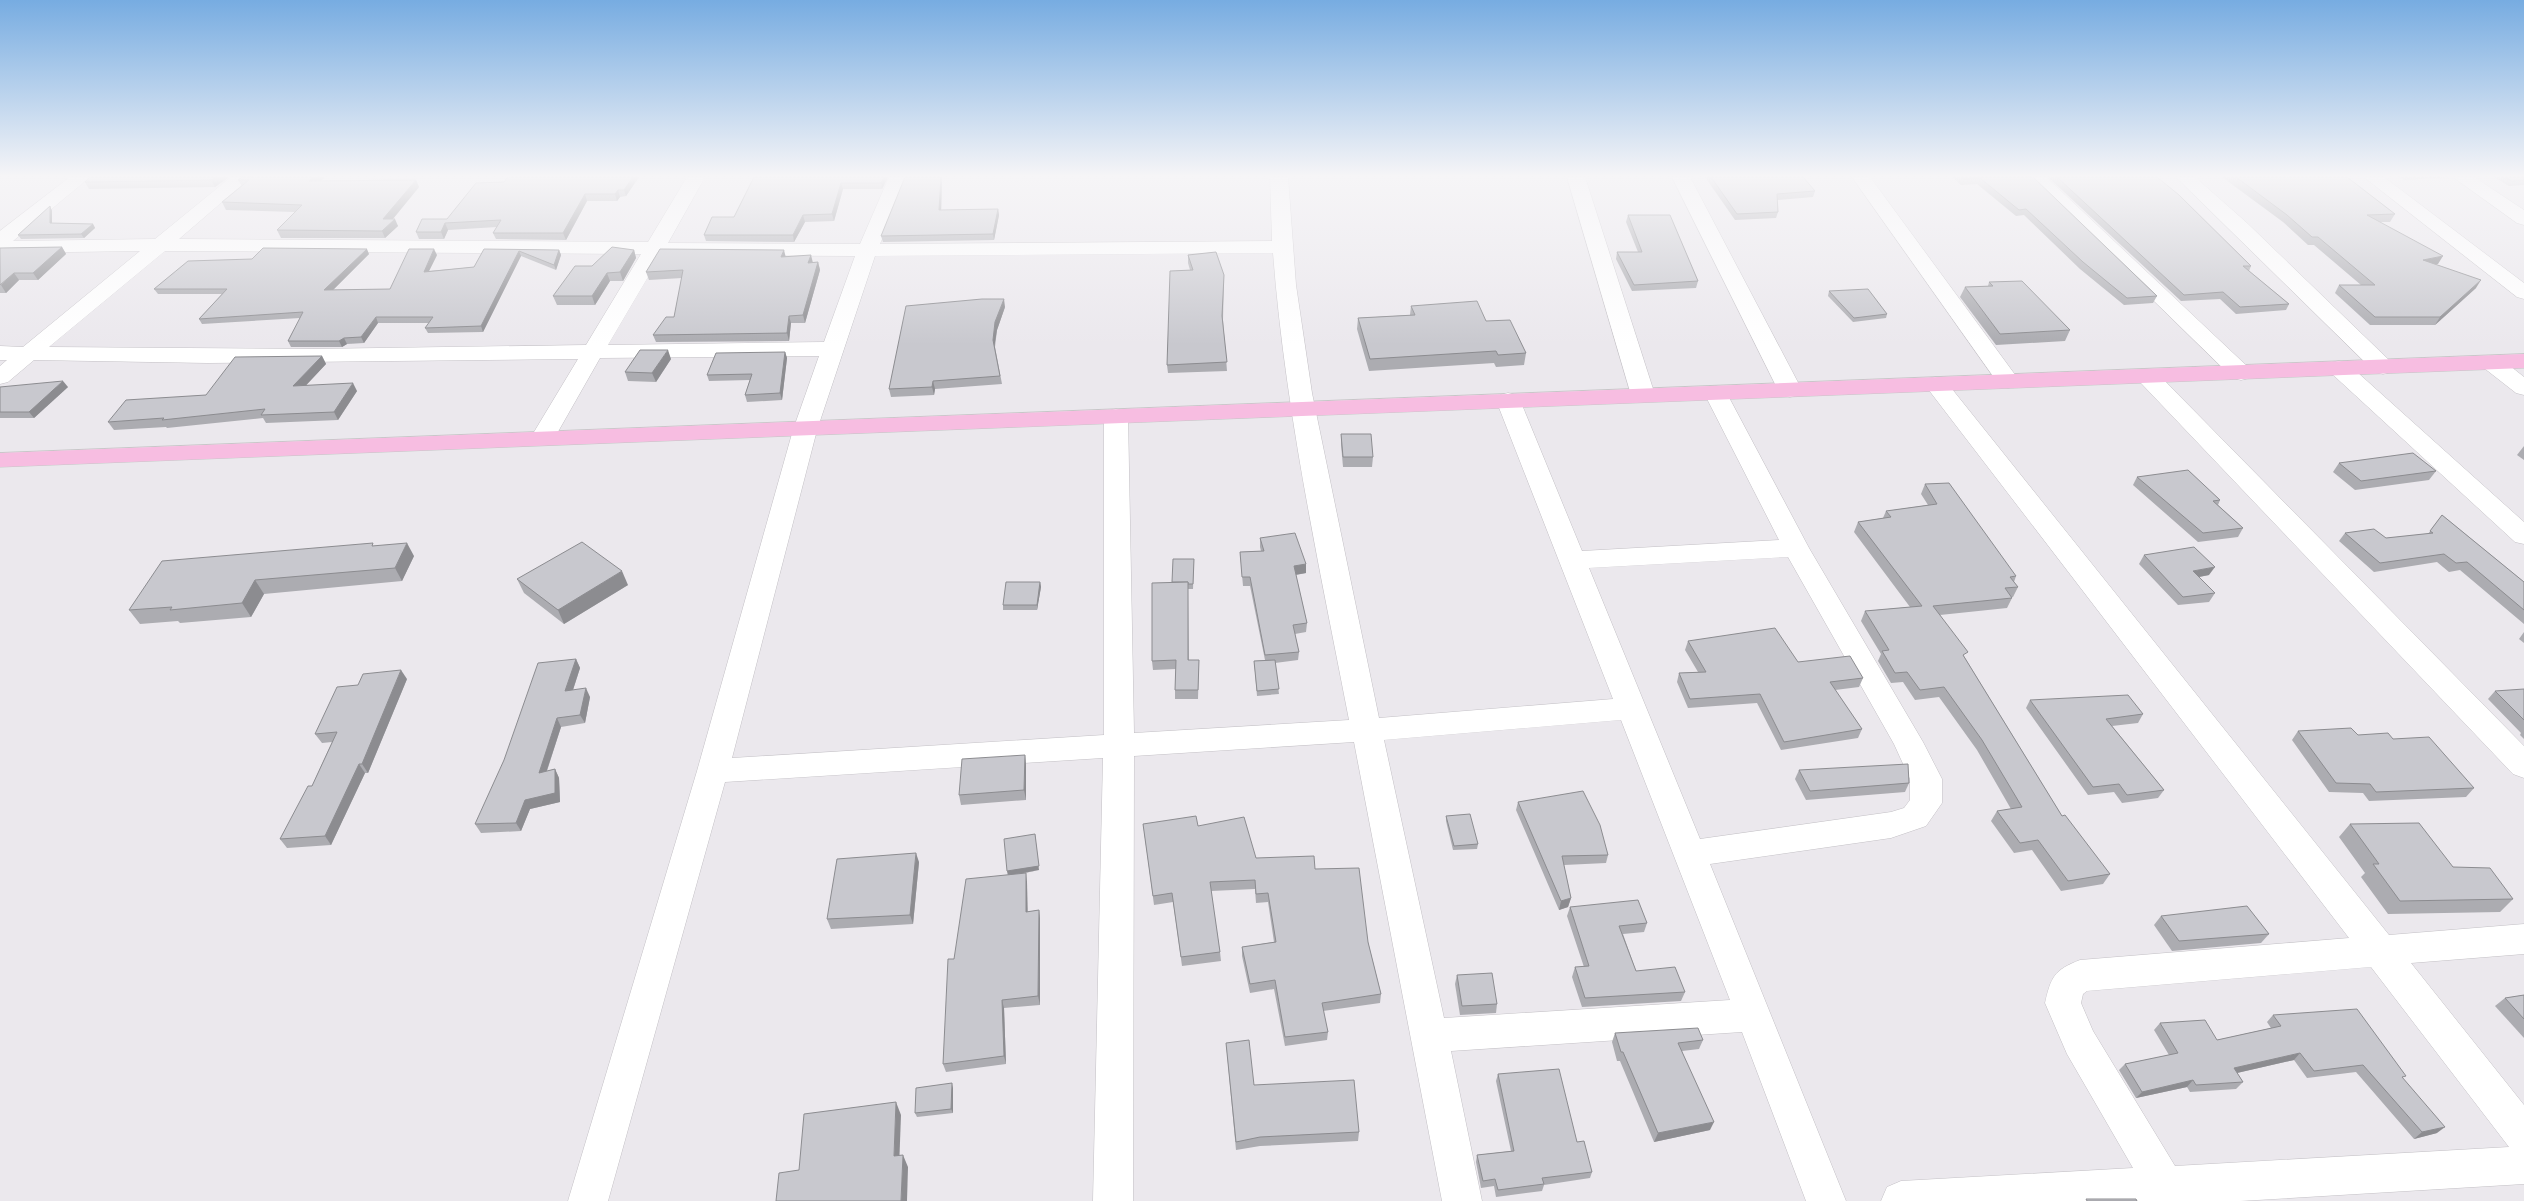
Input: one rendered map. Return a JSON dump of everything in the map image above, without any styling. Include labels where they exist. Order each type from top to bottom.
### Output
[{"type":"main road","points":[[0,460],[544,437],[805,430],[1302,408],[2524,361]]},
{"type":"street","points":[[0,241],[10,233]]},
{"type":"street","points":[[0,377],[175,233]]},
{"type":"street","points":[[544,437],[592,350],[665,233]]},
{"type":"street","points":[[588,1201],[713,771],[805,430],[831,349],[874,233]]},
{"type":"street","points":[[1281,233],[1302,408],[1462,1201]]},
{"type":"street","points":[[1593,233],[1643,395]]},
{"type":"street","points":[[1710,233],[1790,390]]},
{"type":"street","points":[[1903,233],[2008,381]]},
{"type":"street","points":[[2095,233],[2241,373]]},
{"type":"street","points":[[2246,233],[2383,367]]},
{"type":"street","points":[[2447,233],[2524,293]]},
{"type":"street","points":[[0,247],[161,245],[867,250],[1282,247]]},
{"type":"street","points":[[0,353],[348,356],[592,350],[831,349]]},
{"type":"street","points":[[2492,362],[2524,388]]},
{"type":"street","points":[[2338,368],[2524,536]]},
{"type":"street","points":[[2147,376],[2524,766]]},
{"type":"street","points":[[1936,384],[2524,1135]]},
{"type":"street","points":[[1690,854],[1890,825],[1915,817],[1926,803],[1926,779],[1908,742],[1796,548],[1716,393]]},
{"type":"street","points":[[1508,400],[1754,1015],[1826,1201]]},
{"type":"street","points":[[1113,1201],[1119,744],[1116,416]]},
{"type":"street","points":[[1572,560],[1796,548]]},
{"type":"street","points":[[713,771],[1119,744],[1366,730],[1632,708]]},
{"type":"street","points":[[2170,1193],[2080,1042],[2063,1002],[2067,985],[2080,976],[2524,938]]},
{"type":"street","points":[[1430,1036],[1754,1015]]},
{"type":"street","points":[[1901,1201],[2170,1193],[2524,1165]]},
{"type":"building","points":[[20,233],[82,233],[81,234],[18,235]]},
{"type":"building","points":[[705,233],[794,233],[793,235],[704,235]]},
{"type":"building","points":[[882,233],[993,233],[993,234],[881,236]]},
{"type":"building","points":[[1635,233],[1678,233],[1698,281],[1634,285],[1617,252],[1642,252]]},
{"type":"building","points":[[2052,233],[2091,233],[2157,296],[2127,298],[2083,262]]},
{"type":"building","points":[[2117,233],[2218,233],[2251,266],[2243,266],[2289,304],[2240,307],[2223,292],[2184,295]]},
{"type":"building","points":[[2308,233],[2400,233],[2443,256],[2423,260],[2481,280],[2440,317],[2375,317],[2339,285],[2375,285],[2318,237],[2312,237]]},
{"type":"building","points":[[62,247],[33,273],[14,273],[0,285],[0,248]]},
{"type":"building","points":[[612,247],[634,250],[620,272],[607,273],[592,296],[553,296],[575,266],[592,266]]},
{"type":"building","points":[[263,248],[367,249],[324,290],[390,289],[409,249],[434,249],[424,272],[474,267],[484,249],[559,250],[554,265],[519,251],[481,326],[425,328],[433,317],[376,317],[361,337],[344,338],[339,341],[288,341],[303,312],[199,319],[227,289],[154,289],[188,261],[252,259]]},
{"type":"building","points":[[660,249],[784,250],[781,257],[811,255],[808,263],[818,262],[803,315],[789,316],[787,333],[653,335],[666,317],[674,317],[683,270],[646,272]]},
{"type":"building","points":[[1216,252],[1224,275],[1222,316],[1227,362],[1167,365],[1170,271],[1193,270],[1188,255]]},
{"type":"building","points":[[2022,281],[2070,330],[2000,334],[1965,287],[1993,286],[1989,282]]},
{"type":"building","points":[[1868,289],[1887,314],[1854,318],[1829,291]]},
{"type":"building","points":[[982,299],[1004,299],[995,322],[993,340],[1000,376],[933,381],[932,387],[889,389],[906,306]]},
{"type":"building","points":[[1477,301],[1486,321],[1510,320],[1526,353],[1498,355],[1496,351],[1370,359],[1358,318],[1415,315],[1411,306]]},
{"type":"building","points":[[640,350],[668,350],[652,373],[625,372]]},
{"type":"building","points":[[785,352],[780,393],[745,395],[752,374],[707,375],[716,353]]},
{"type":"building","points":[[322,356],[293,386],[353,383],[334,412],[261,415],[265,409],[162,420],[164,418],[108,422],[126,400],[206,395],[235,357]]},
{"type":"building","points":[[63,381],[29,412],[0,412],[0,387]]},
{"type":"building","points":[[1341,434],[1371,434],[1373,457],[1343,457]]},
{"type":"building","points":[[2413,453],[2436,471],[2361,481],[2339,463]]},
{"type":"building","points":[[2188,470],[2220,500],[2213,501],[2243,528],[2203,533],[2137,477]]},
{"type":"building","points":[[1949,483],[2016,576],[2010,577],[2018,587],[2005,588],[2012,598],[1933,606],[1968,652],[1963,655],[2062,816],[2065,815],[2110,874],[2068,881],[2038,840],[2020,843],[1997,811],[2022,807],[1982,740],[1944,687],[1920,690],[1907,672],[1895,673],[1882,651],[1889,650],[1865,611],[1922,606],[1858,522],[1891,517],[1886,511],[1937,504],[1925,484]]},
{"type":"building","points":[[2442,515],[2524,582],[2524,610],[2467,562],[2456,563],[2444,554],[2380,563],[2345,533],[2374,529],[2386,538],[2433,533],[2430,531]]},
{"type":"building","points":[[1295,533],[1306,564],[1294,566],[1307,623],[1293,625],[1299,652],[1265,655],[1250,577],[1242,577],[1240,552],[1264,551],[1260,538]]},
{"type":"building","points":[[582,542],[622,571],[558,610],[517,579]]},
{"type":"building","points":[[373,543],[372,546],[407,543],[395,568],[255,580],[242,603],[170,610],[172,607],[129,610],[162,561]]},
{"type":"building","points":[[2194,547],[2215,567],[2193,571],[2215,593],[2183,597],[2144,555]]},
{"type":"building","points":[[1173,559],[1194,559],[1193,584],[1188,584],[1188,582],[1172,582]]},
{"type":"building","points":[[1006,582],[1040,582],[1037,605],[1003,605]]},
{"type":"building","points":[[1188,582],[1188,660],[1199,660],[1198,690],[1175,690],[1176,660],[1152,661],[1152,583]]},
{"type":"building","points":[[1775,628],[1798,662],[1850,656],[1863,678],[1830,682],[1862,729],[1784,742],[1760,694],[1690,699],[1679,673],[1706,672],[1688,641]]},
{"type":"building","points":[[576,659],[565,691],[586,688],[580,715],[557,718],[539,773],[555,769],[555,793],[525,800],[516,823],[475,824],[504,760],[538,663]]},
{"type":"building","points":[[1275,660],[1279,689],[1257,691],[1254,661]]},
{"type":"building","points":[[401,670],[362,764],[359,764],[325,836],[280,839],[308,786],[312,786],[337,732],[315,734],[337,687],[358,685],[363,674]]},
{"type":"building","points":[[2524,689],[2524,720],[2495,691]]},
{"type":"building","points":[[2128,695],[2143,714],[2106,719],[2164,790],[2127,795],[2119,784],[2093,787],[2030,700]]},
{"type":"building","points":[[2351,728],[2358,735],[2388,733],[2393,739],[2429,737],[2474,788],[2376,792],[2370,784],[2336,783],[2298,731]]},
{"type":"building","points":[[1025,755],[1024,790],[959,795],[962,759]]},
{"type":"building","points":[[1908,764],[1909,783],[1810,791],[1799,770]]},
{"type":"building","points":[[1583,791],[1600,825],[1608,855],[1562,856],[1571,898],[1561,901],[1518,802]]},
{"type":"building","points":[[1470,814],[1478,844],[1454,846],[1446,816]]},
{"type":"building","points":[[1196,816],[1198,826],[1244,817],[1256,858],[1314,856],[1315,869],[1359,868],[1368,942],[1381,994],[1322,1003],[1328,1032],[1285,1037],[1275,980],[1250,984],[1242,947],[1276,942],[1268,893],[1256,894],[1255,880],[1210,882],[1220,952],[1181,957],[1172,893],[1153,896],[1143,824]]},
{"type":"building","points":[[2419,823],[2453,867],[2490,868],[2513,899],[2400,901],[2373,864],[2379,864],[2350,824]]},
{"type":"building","points":[[1035,834],[1039,866],[1007,871],[1004,839]]},
{"type":"building","points":[[916,853],[910,915],[827,919],[837,859]]},
{"type":"building","points":[[1026,873],[1026,912],[1039,910],[1038,996],[1002,1000],[1004,1056],[943,1064],[948,959],[954,959],[966,879]]},
{"type":"building","points":[[1638,900],[1647,923],[1619,926],[1636,971],[1675,967],[1685,992],[1585,998],[1575,967],[1589,966],[1570,907]]},
{"type":"building","points":[[2247,906],[2269,934],[2179,941],[2161,916]]},
{"type":"building","points":[[1492,973],[1497,1004],[1462,1006],[1457,975]]},
{"type":"building","points":[[2524,995],[2524,1019],[2505,998]]},
{"type":"building","points":[[2357,1009],[2406,1076],[2402,1077],[2445,1127],[2422,1132],[2363,1065],[2314,1071],[2300,1053],[2234,1068],[2243,1082],[2196,1085],[2193,1080],[2142,1092],[2125,1064],[2178,1053],[2160,1023],[2205,1020],[2217,1040],[2281,1026],[2273,1015]]},
{"type":"building","points":[[1698,1028],[1703,1040],[1678,1043],[1714,1122],[1658,1133],[1623,1052],[1621,1052],[1615,1033]]},
{"type":"building","points":[[1249,1040],[1254,1085],[1354,1080],[1359,1132],[1260,1137],[1236,1142],[1226,1043]]},
{"type":"building","points":[[1559,1069],[1577,1142],[1584,1141],[1592,1172],[1542,1178],[1544,1184],[1498,1190],[1495,1179],[1483,1181],[1477,1155],[1514,1151],[1498,1074]]},
{"type":"building","points":[[952,1083],[951,1109],[915,1113],[916,1088]]},
{"type":"building","points":[[896,1102],[894,1156],[903,1155],[901,1201],[776,1201],[779,1173],[799,1170],[804,1114]]},
{"type":"building","points":[[2086,1199],[2136,1199],[2137,1201],[2087,1201]]}]
